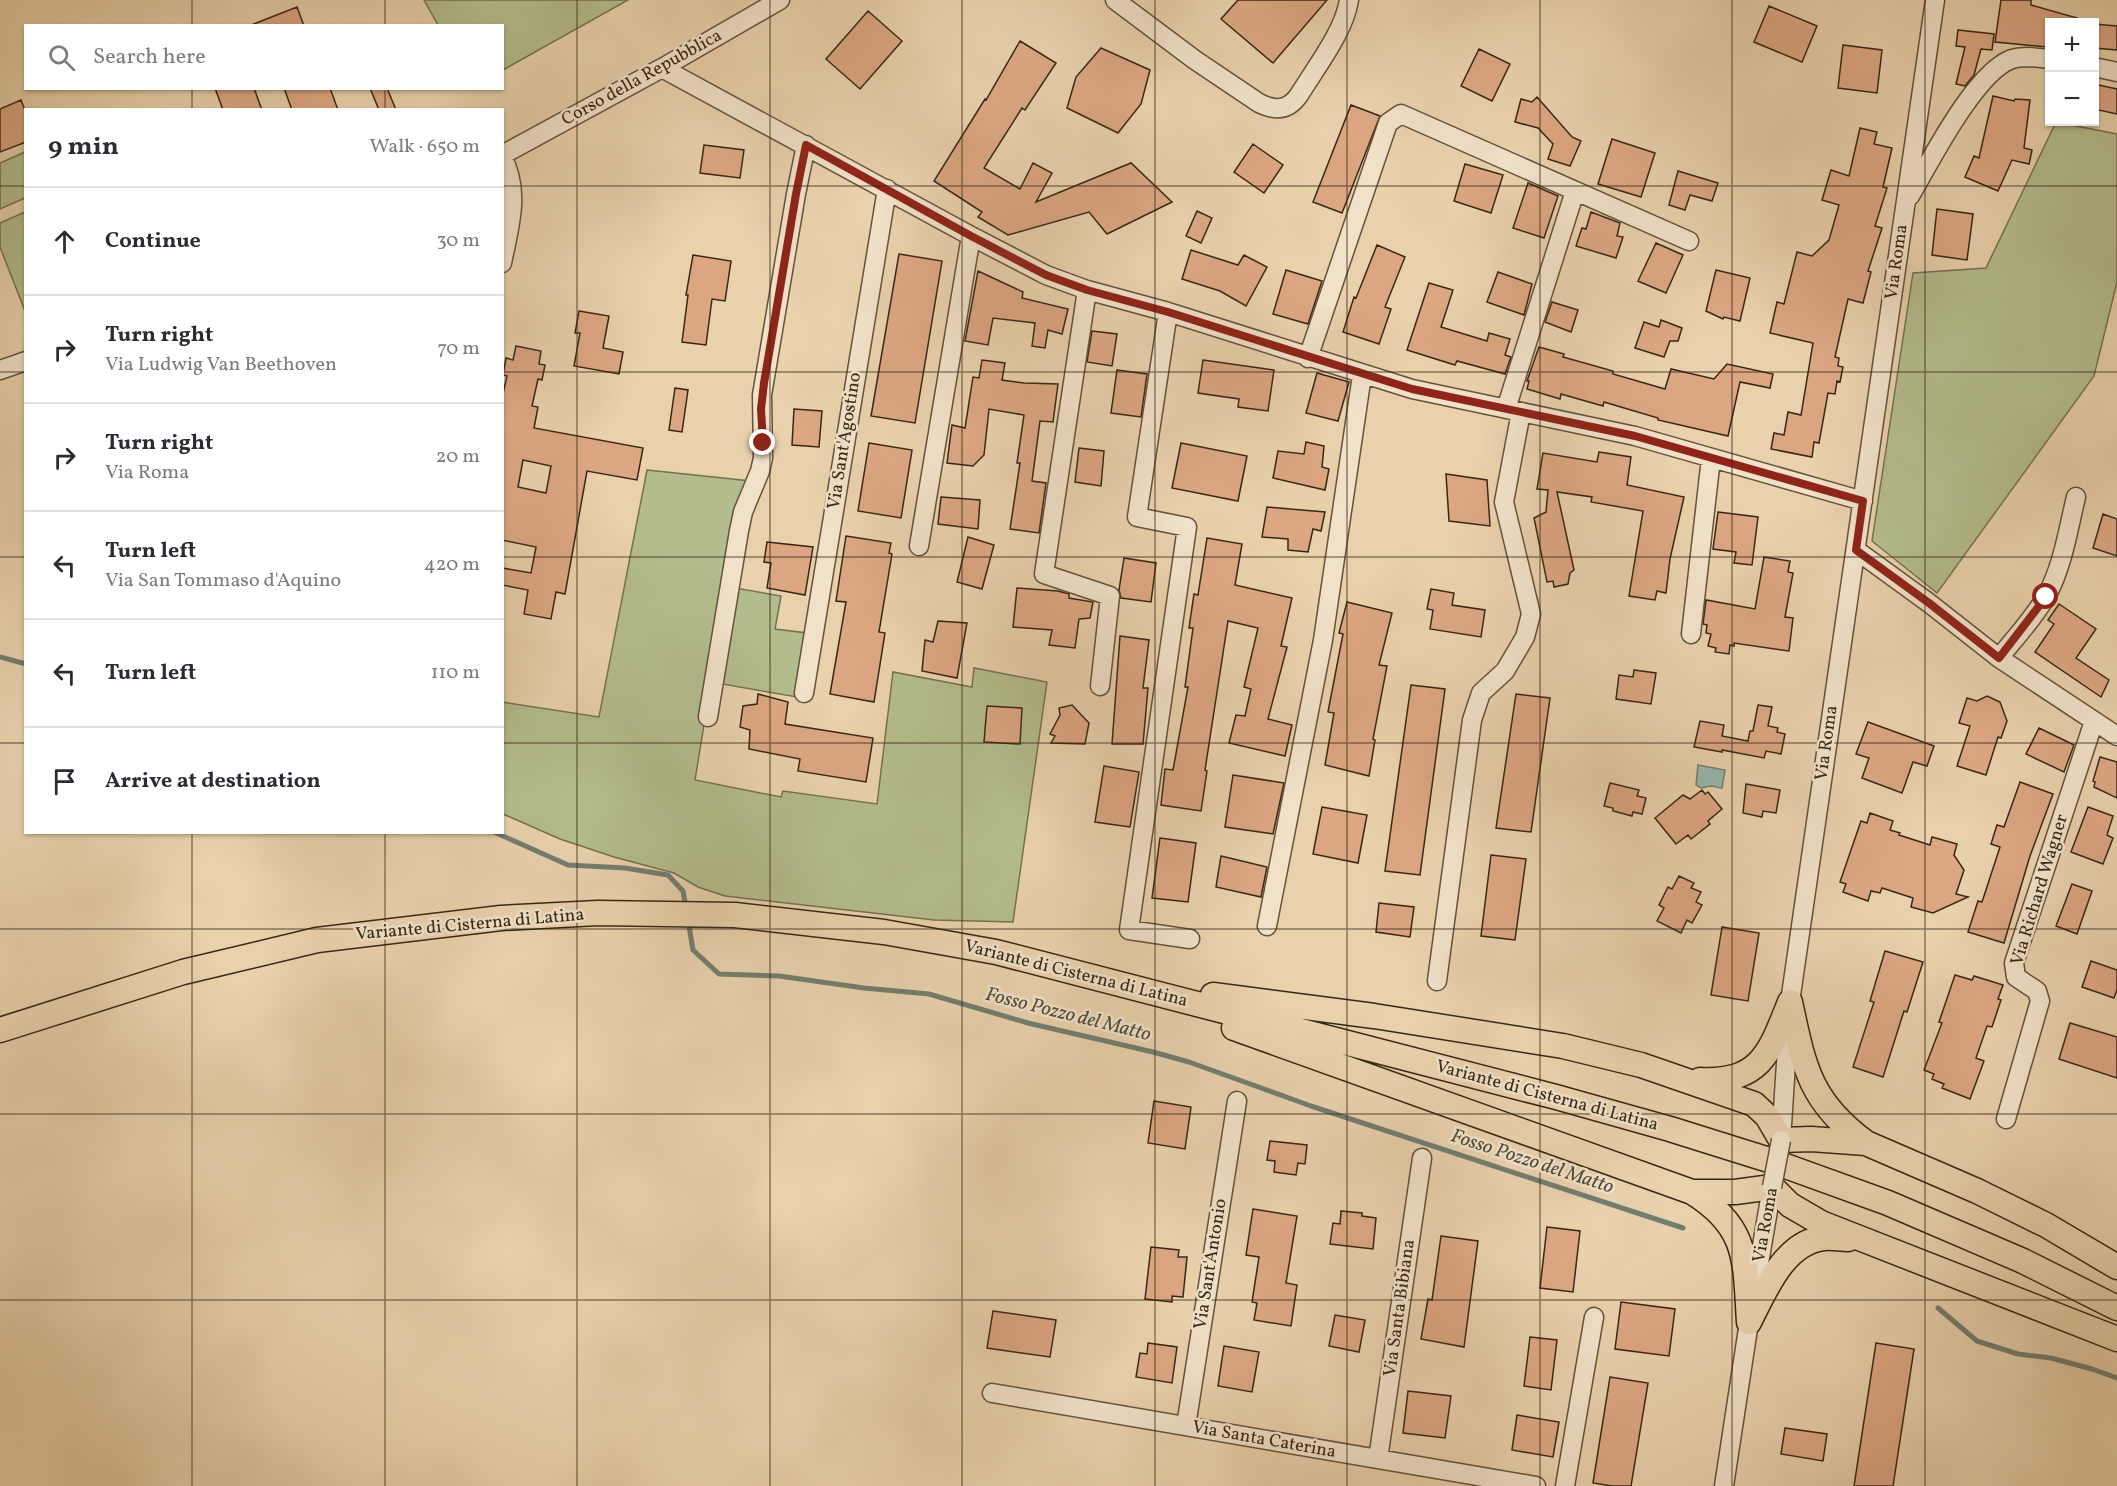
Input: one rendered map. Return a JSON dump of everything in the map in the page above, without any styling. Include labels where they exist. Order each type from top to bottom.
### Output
[{"type":"main road","name":"Variante di Cisterna di Latina","points":[[0,1030],[183,972],[317,940],[535,915],[735,915],[884,932],[996,952],[1586,1105],[1769,1160],[1943,1226],[2023,1261],[2117,1308]]},
{"type":"main road","points":[[1106,981],[1362,1014],[1533,1041],[1629,1062],[1754,1104],[1767,1116],[1780,1140],[1811,1139],[1866,1143]]},
{"type":"main road","points":[[1106,981],[1692,1192],[1711,1203],[1721,1213],[1739,1241],[1744,1262],[1749,1322]]},
{"type":"main road","points":[[1685,1080],[1723,1079],[1741,1075],[1754,1068],[1767,1054],[1790,1002]]},
{"type":"main road","points":[[1790,1002],[1806,1066],[1820,1098],[1834,1117],[1866,1143],[1920,1165],[2046,1225],[2117,1267]]},
{"type":"main road","points":[[1692,1192],[1735,1192],[1772,1188],[1790,1205],[1809,1217],[2117,1339]]},
{"type":"main road","points":[[1749,1322],[1777,1271],[1789,1256],[1801,1247],[1824,1238],[1867,1241]]},
{"type":"street","name":"Corso della Repubblica","points":[[504,155],[780,0]]},
{"type":"street","points":[[1115,0],[1232,85],[1263,105],[1280,109],[1291,105],[1299,95],[1339,29],[1349,0]]},
{"type":"street","name":"Via Roma","points":[[1724,1486],[1780,1140],[1790,1002],[1935,0]]},
{"type":"street","points":[[1905,204],[1968,100],[1982,82],[2002,64],[2015,58],[2045,59]]},
{"type":"street","points":[[662,68],[971,236],[1046,275],[1087,290],[1168,312],[1412,389],[1635,436],[1863,501]]},
{"type":"street","points":[[2099,69],[2117,72]]},
{"type":"street","points":[[1308,358],[1388,123],[1401,114],[1689,241]]},
{"type":"street","points":[[708,717],[739,531],[748,497],[762,464],[764,451],[761,424],[762,395],[806,145]]},
{"type":"street","points":[[504,161],[511,178],[513,196],[504,251]]},
{"type":"street","name":"Via Sant'Agostino","points":[[804,693],[887,189]]},
{"type":"street","points":[[1437,981],[1472,720],[1481,693],[1505,672],[1525,637],[1531,614],[1504,502],[1514,411],[1575,191]]},
{"type":"street","points":[[919,546],[971,236]]},
{"type":"street","points":[[1087,290],[1044,574],[1110,596],[1100,686]]},
{"type":"street","points":[[1168,312],[1137,518],[1187,527],[1129,930],[1190,939]]},
{"type":"street","points":[[0,370],[24,362]]},
{"type":"street","points":[[1267,926],[1323,640],[1362,375]]},
{"type":"street","points":[[1691,634],[1711,458]]},
{"type":"street","points":[[1999,658],[2042,603],[2050,589],[2061,561],[2076,497]]},
{"type":"street","points":[[1856,550],[1999,658],[2117,736]]},
{"type":"street","name":"Via Richard Wagner","points":[[2006,1119],[2040,1001],[2037,991],[2016,977],[2014,963],[2094,721]]},
{"type":"street","name":"Via Sant'Antonio","points":[[1186,1426],[1237,1101]]},
{"type":"street","name":"Via Santa Bibiana","points":[[1378,1459],[1422,1158]]},
{"type":"street","points":[[1565,1486],[1594,1317]]},
{"type":"street","name":"Via Santa Caterina","points":[[992,1393],[1536,1486]]},
{"type":"green space","points":[[424,0],[628,0],[504,69],[504,24],[437,24]]},
{"type":"green space","points":[[2054,126],[2076,126],[2117,134],[2117,282],[2094,376],[1937,593],[1872,541],[1913,273],[1986,268]]},
{"type":"green space","points":[[24,152],[24,198],[0,209],[0,163]]},
{"type":"green space","points":[[24,212],[24,308],[0,247],[0,223]]},
{"type":"green space","points":[[647,470],[760,482],[747,511],[735,588],[781,596],[775,629],[807,633],[797,697],[711,682],[695,780],[781,797],[783,791],[877,804],[893,672],[972,687],[974,668],[1047,682],[1013,922],[934,920],[725,896],[698,887],[674,873],[614,857],[560,839],[504,814],[504,702],[599,717]]},
{"type":"water","points":[[1698,765],[1725,770],[1722,788],[1710,786],[1701,788],[1696,785]]},
{"type":"building","points":[[1238,0],[1327,0],[1273,63],[1221,19]]},
{"type":"building","points":[[2001,0],[2031,0],[2031,5],[2077,18],[2045,18],[2045,47],[1995,42]]},
{"type":"building","points":[[1769,6],[1817,26],[1802,62],[1754,42]]},
{"type":"building","points":[[297,7],[303,24],[254,24]]},
{"type":"building","points":[[868,11],[902,41],[860,89],[826,59]]},
{"type":"building","points":[[2099,24],[2117,26],[2117,50],[2099,48]]},
{"type":"building","points":[[1958,30],[1994,34],[1992,50],[1981,49],[1974,75],[1965,86],[1956,84],[1965,47],[1956,46]]},
{"type":"building","points":[[1020,41],[1056,63],[1025,110],[1022,108],[984,168],[1020,189],[1033,163],[1052,173],[1036,202],[1131,163],[1172,202],[1107,234],[1089,212],[1008,235],[978,217],[982,212],[934,181],[986,100]]},
{"type":"building","points":[[1843,45],[1882,50],[1877,93],[1838,88]]},
{"type":"building","points":[[1101,48],[1150,70],[1141,104],[1118,133],[1067,108],[1076,77]]},
{"type":"building","points":[[1479,49],[1510,64],[1492,101],[1461,86]]},
{"type":"building","points":[[2099,85],[2117,89],[2117,114],[2099,110]]},
{"type":"building","points":[[216,90],[255,90],[261,108],[222,108]]},
{"type":"building","points":[[285,90],[331,90],[337,108],[291,108]]},
{"type":"building","points":[[371,90],[388,90],[395,108],[378,108]]},
{"type":"building","points":[[1993,96],[2014,101],[2015,99],[2030,100],[2024,148],[2032,150],[2029,164],[2012,160],[1998,191],[1965,177],[1974,156],[1979,158]]},
{"type":"building","points":[[1537,97],[1572,137],[1581,141],[1570,166],[1548,159],[1553,144],[1538,128],[1515,122],[1521,99],[1532,102]]},
{"type":"building","points":[[21,100],[24,108],[24,143],[0,152],[0,109]]},
{"type":"building","points":[[1351,105],[1380,116],[1342,213],[1313,202]]},
{"type":"building","points":[[1860,128],[1877,132],[1874,144],[1892,148],[1883,187],[1887,188],[1875,226],[1882,228],[1868,271],[1871,272],[1863,303],[1848,299],[1835,357],[1839,358],[1838,366],[1843,367],[1840,382],[1837,381],[1835,394],[1828,393],[1819,443],[1814,442],[1812,457],[1771,449],[1774,433],[1784,435],[1788,412],[1801,415],[1813,343],[1770,333],[1777,302],[1784,304],[1797,252],[1812,256],[1829,240],[1839,205],[1822,200],[1831,170],[1849,176]]},
{"type":"building","points":[[1612,139],[1655,153],[1641,197],[1598,184]]},
{"type":"building","points":[[1253,144],[1283,165],[1264,193],[1234,172]]},
{"type":"building","points":[[704,145],[744,150],[740,178],[700,173]]},
{"type":"building","points":[[1465,164],[1503,175],[1491,213],[1454,201]]},
{"type":"building","points":[[1678,171],[1718,183],[1712,201],[1690,195],[1685,210],[1669,205]]},
{"type":"building","points":[[1528,183],[1558,196],[1544,238],[1513,228]]},
{"type":"building","points":[[1937,209],[1973,214],[1967,260],[1932,255]]},
{"type":"building","points":[[1197,211],[1212,218],[1201,243],[1186,236]]},
{"type":"building","points":[[1591,212],[1620,223],[1617,236],[1623,237],[1616,258],[1576,246],[1582,228],[1586,229]]},
{"type":"building","points":[[1656,243],[1683,255],[1666,293],[1638,281]]},
{"type":"building","points":[[1377,245],[1405,257],[1385,307],[1391,309],[1379,344],[1343,332],[1354,297],[1356,298]]},
{"type":"building","points":[[1191,250],[1238,265],[1244,255],[1267,267],[1246,306],[1220,291],[1182,279]]},
{"type":"building","points":[[899,254],[942,261],[915,423],[871,416]]},
{"type":"building","points":[[693,255],[731,261],[725,301],[712,299],[706,345],[682,342],[688,295],[686,295]]},
{"type":"building","points":[[1286,270],[1322,281],[1308,324],[1273,314]]},
{"type":"building","points":[[1716,270],[1750,278],[1740,321],[1724,317],[1723,319],[1706,311]]},
{"type":"building","points":[[978,271],[1023,292],[1022,298],[1068,309],[1062,334],[1048,330],[1045,348],[1032,346],[1035,323],[993,318],[988,345],[965,341]]},
{"type":"building","points":[[1498,272],[1532,284],[1524,315],[1487,302]]},
{"type":"building","points":[[1429,283],[1453,290],[1441,327],[1487,341],[1489,333],[1510,339],[1505,355],[1511,357],[1505,374],[1457,361],[1455,365],[1407,350]]},
{"type":"building","points":[[1552,302],[1578,310],[1571,332],[1545,322]]},
{"type":"building","points":[[579,311],[609,316],[603,348],[623,352],[619,374],[574,366],[580,333],[575,333]]},
{"type":"building","points":[[1661,320],[1682,328],[1678,341],[1670,341],[1664,357],[1635,348],[1644,322],[1659,327]]},
{"type":"building","points":[[1092,331],[1117,334],[1112,366],[1087,362]]},
{"type":"building","points":[[516,346],[541,351],[539,364],[545,365],[542,380],[538,379],[532,406],[538,407],[534,428],[643,448],[637,480],[587,471],[565,594],[556,592],[551,619],[524,614],[528,590],[504,585],[504,568],[531,573],[536,547],[504,540],[504,389],[507,376],[504,375],[504,369],[506,358],[513,360]],"holes":[[[523,460],[551,466],[546,493],[518,487]]]},
{"type":"building","points":[[1539,347],[1564,354],[1563,357],[1613,371],[1613,374],[1665,389],[1671,369],[1714,379],[1727,364],[1773,374],[1770,388],[1740,382],[1728,436],[1658,420],[1658,418],[1604,402],[1603,406],[1561,394],[1560,399],[1527,389],[1529,381],[1527,381]]},
{"type":"building","points":[[982,360],[1005,363],[1002,380],[1058,384],[1053,422],[1040,421],[1032,481],[1046,483],[1039,533],[1010,529],[1020,463],[1017,463],[1024,415],[989,409],[984,455],[973,466],[947,463],[952,425],[965,428],[973,377],[979,378]]},
{"type":"building","points":[[1203,360],[1274,370],[1268,411],[1238,407],[1239,399],[1198,393]]},
{"type":"building","points":[[1117,370],[1147,374],[1141,417],[1111,413]]},
{"type":"building","points":[[1317,373],[1349,382],[1338,421],[1306,413]]},
{"type":"building","points":[[675,388],[688,390],[682,432],[669,430]]},
{"type":"building","points":[[794,409],[822,411],[819,447],[792,445]]},
{"type":"building","points":[[1306,442],[1324,446],[1322,467],[1329,469],[1325,490],[1273,478],[1278,451],[1304,454]]},
{"type":"building","points":[[869,443],[912,450],[901,518],[858,511]]},
{"type":"building","points":[[1181,443],[1247,456],[1238,501],[1172,488]]},
{"type":"building","points":[[1079,448],[1104,451],[1101,486],[1075,482]]},
{"type":"building","points":[[1599,452],[1631,457],[1627,485],[1684,497],[1670,559],[1666,593],[1657,591],[1655,600],[1629,596],[1643,511],[1591,502],[1592,497],[1557,492],[1574,570],[1570,573],[1568,584],[1554,587],[1553,581],[1547,582],[1534,518],[1546,512],[1548,490],[1537,489],[1543,453],[1597,462]]},
{"type":"building","points":[[1446,474],[1487,480],[1490,526],[1449,521]]},
{"type":"building","points":[[941,497],[980,500],[978,529],[938,524]]},
{"type":"building","points":[[1267,507],[1325,512],[1321,531],[1313,529],[1308,552],[1288,550],[1288,539],[1262,537]]},
{"type":"building","points":[[1718,512],[1758,517],[1752,565],[1734,563],[1736,552],[1713,549]]},
{"type":"building","points":[[2103,514],[2117,519],[2117,556],[2093,548]]},
{"type":"building","points":[[846,536],[891,543],[889,553],[892,554],[879,632],[885,633],[874,702],[830,694],[846,602],[836,601]]},
{"type":"building","points":[[968,537],[994,545],[982,589],[957,582]]},
{"type":"building","points":[[1207,538],[1242,544],[1235,585],[1292,598],[1281,646],[1287,647],[1268,719],[1292,725],[1285,756],[1229,743],[1236,715],[1245,716],[1251,689],[1244,687],[1258,628],[1228,621],[1205,770],[1207,771],[1201,811],[1161,805],[1165,769],[1173,770],[1188,687],[1185,687],[1193,628],[1189,628],[1194,594],[1198,595]]},
{"type":"building","points":[[767,542],[813,547],[805,595],[767,588],[771,563],[764,562]]},
{"type":"building","points":[[1764,557],[1790,561],[1788,572],[1793,573],[1785,617],[1793,618],[1789,651],[1734,643],[1734,646],[1730,645],[1729,654],[1715,652],[1716,648],[1708,646],[1711,634],[1706,633],[1707,625],[1703,624],[1706,600],[1755,609]]},
{"type":"building","points":[[1124,558],[1156,563],[1151,602],[1121,598],[1119,590]]},
{"type":"building","points":[[1017,588],[1058,591],[1069,594],[1069,598],[1093,602],[1090,618],[1079,619],[1075,648],[1049,645],[1052,630],[1013,627]]},
{"type":"building","points":[[1431,589],[1454,593],[1452,605],[1485,610],[1481,637],[1430,629],[1433,610],[1427,609]]},
{"type":"building","points":[[1347,602],[1392,613],[1379,665],[1387,666],[1373,739],[1375,740],[1369,776],[1325,765],[1334,713],[1328,712],[1343,634],[1339,633]]},
{"type":"building","points":[[2059,604],[2096,629],[2076,658],[2109,680],[2101,697],[2035,652],[2054,624],[2048,620]]},
{"type":"building","points":[[938,621],[967,623],[957,678],[922,671],[925,640],[933,642]]},
{"type":"building","points":[[1120,636],[1149,640],[1143,688],[1148,688],[1143,744],[1112,744]]},
{"type":"building","points":[[1634,670],[1656,673],[1651,704],[1616,699],[1619,675],[1633,677]]},
{"type":"building","points":[[1411,685],[1445,689],[1420,875],[1385,871]]},
{"type":"building","points":[[758,694],[788,702],[785,724],[873,738],[866,782],[798,771],[800,759],[749,749],[750,730],[740,727],[743,706],[757,704]]},
{"type":"building","points":[[1516,694],[1550,698],[1531,832],[1496,828]]},
{"type":"building","points":[[1987,696],[2000,702],[2007,721],[2001,738],[1998,737],[1986,775],[1957,766],[1970,726],[1959,723],[1967,698],[1977,701]]},
{"type":"building","points":[[1072,705],[1089,723],[1085,744],[1051,743],[1055,736],[1050,734],[1060,715],[1059,708]]},
{"type":"building","points":[[1758,705],[1772,707],[1768,726],[1778,728],[1777,732],[1785,734],[1781,754],[1766,751],[1764,758],[1694,747],[1700,721],[1724,725],[1722,736],[1748,741],[1750,731],[1753,731]]},
{"type":"building","points":[[987,706],[1022,708],[1020,744],[984,742]]},
{"type":"building","points":[[1868,722],[1934,746],[1927,766],[1913,762],[1902,793],[1862,778],[1869,758],[1856,754]]},
{"type":"building","points":[[2039,728],[2074,745],[2064,772],[2026,754]]},
{"type":"building","points":[[2100,757],[2117,762],[2117,798],[2094,787],[2095,782],[2093,781]]},
{"type":"building","points":[[1104,766],[1139,772],[1130,827],[1095,822]]},
{"type":"building","points":[[1233,775],[1284,783],[1273,834],[1225,827]]},
{"type":"building","points":[[2020,782],[2053,794],[2030,856],[2004,943],[1968,932],[1978,901],[1982,902],[2000,847],[1991,844],[1997,825],[2004,827]]},
{"type":"building","points":[[1610,783],[1639,790],[1637,796],[1646,798],[1642,814],[1633,812],[1632,816],[1604,806]]},
{"type":"building","points":[[1746,784],[1780,790],[1776,813],[1763,811],[1762,817],[1743,813]]},
{"type":"building","points":[[1702,790],[1705,794],[1708,792],[1722,809],[1708,821],[1710,824],[1691,839],[1688,835],[1676,844],[1655,818],[1683,795],[1690,799]]},
{"type":"building","points":[[1322,807],[1367,815],[1358,863],[1313,854]]},
{"type":"building","points":[[2088,807],[2113,816],[2107,835],[2113,838],[2103,864],[2071,852]]},
{"type":"building","points":[[1870,813],[1893,821],[1890,830],[1900,833],[1899,835],[1930,845],[1932,837],[1957,844],[1954,855],[1964,870],[1956,894],[1968,897],[1933,913],[1911,907],[1913,898],[1882,888],[1880,893],[1871,891],[1868,901],[1843,892],[1846,884],[1840,882],[1861,821],[1867,823]]},
{"type":"building","points":[[1160,838],[1196,843],[1188,902],[1152,898]]},
{"type":"building","points":[[1491,855],[1526,859],[1515,940],[1481,936]]},
{"type":"building","points":[[1221,856],[1267,867],[1261,897],[1216,887]]},
{"type":"building","points":[[1679,876],[1694,883],[1691,888],[1701,892],[1696,902],[1702,905],[1692,923],[1687,920],[1681,933],[1657,921],[1664,908],[1659,905],[1668,887],[1672,889]]},
{"type":"building","points":[[2072,884],[2092,891],[2077,934],[2056,926]]},
{"type":"building","points":[[1379,903],[1414,907],[1410,937],[1376,932]]},
{"type":"building","points":[[1722,927],[1759,933],[1748,1001],[1711,995]]},
{"type":"building","points":[[1885,951],[1923,962],[1907,1012],[1904,1011],[1883,1077],[1853,1067],[1874,1002],[1870,1001]]},
{"type":"building","points":[[2091,961],[2117,970],[2117,990],[2114,998],[2082,987]]},
{"type":"building","points":[[1955,975],[1972,980],[1974,976],[2003,985],[1998,999],[2001,1000],[1992,1027],[1987,1026],[1976,1058],[1984,1061],[1970,1099],[1942,1088],[1944,1084],[1932,1079],[1934,1074],[1924,1070],[1942,1023],[1939,1022]]},
{"type":"building","points":[[2070,1023],[2117,1037],[2117,1078],[2059,1059]]},
{"type":"building","points":[[1154,1101],[1191,1107],[1185,1149],[1148,1143]]},
{"type":"building","points":[[1270,1141],[1307,1145],[1305,1164],[1298,1163],[1296,1175],[1274,1172],[1275,1161],[1267,1160]]},
{"type":"building","points":[[1253,1209],[1297,1216],[1286,1283],[1297,1285],[1291,1326],[1254,1320],[1257,1303],[1252,1302],[1259,1257],[1246,1255]]},
{"type":"building","points":[[1341,1211],[1362,1213],[1362,1216],[1376,1218],[1373,1249],[1330,1244],[1333,1223],[1340,1224]]},
{"type":"building","points":[[1547,1227],[1580,1231],[1573,1292],[1540,1288]]},
{"type":"building","points":[[1441,1236],[1478,1241],[1464,1347],[1421,1339],[1428,1299],[1432,1300]]},
{"type":"building","points":[[1151,1247],[1179,1250],[1178,1257],[1187,1257],[1183,1297],[1172,1296],[1172,1302],[1145,1299]]},
{"type":"building","points":[[1621,1302],[1675,1309],[1669,1356],[1615,1349]]},
{"type":"building","points":[[993,1311],[1056,1320],[1050,1357],[987,1348]]},
{"type":"building","points":[[1335,1315],[1365,1320],[1359,1352],[1329,1346]]},
{"type":"building","points":[[1530,1337],[1557,1340],[1551,1390],[1524,1386]]},
{"type":"building","points":[[1148,1343],[1177,1347],[1172,1383],[1136,1377],[1140,1353],[1147,1354]]},
{"type":"building","points":[[1876,1343],[1914,1349],[1893,1486],[1854,1486]]},
{"type":"building","points":[[1224,1346],[1259,1352],[1252,1392],[1218,1386]]},
{"type":"building","points":[[1610,1377],[1648,1383],[1631,1486],[1593,1483]]},
{"type":"building","points":[[1408,1391],[1451,1396],[1445,1438],[1403,1433]]},
{"type":"building","points":[[1517,1415],[1559,1422],[1553,1457],[1512,1450]]},
{"type":"building","points":[[1785,1428],[1827,1434],[1823,1461],[1781,1454]]},
{"type":"waterway","name":"Fosso Pozzo del Matto","points":[[0,657],[24,663]]},
{"type":"waterway","name":"Fosso Pozzo del Matto","points":[[498,834],[568,865],[625,868],[668,875],[683,891],[686,908]]},
{"type":"waterway","name":"Fosso Pozzo del Matto","points":[[688,920],[693,950],[719,974],[779,976],[929,994],[1028,1023],[1153,1052],[1189,1062],[1311,1106],[1683,1228]]},
{"type":"waterway","points":[[1938,1308],[1977,1341],[2018,1354],[2051,1358],[2117,1378]]},
{"type":"route","points":[[763,443],[761,401],[806,145],[1046,275],[1087,290],[1168,312],[1412,389],[1635,436],[1863,501],[1856,550],[1999,658],[2046,597]]}]
